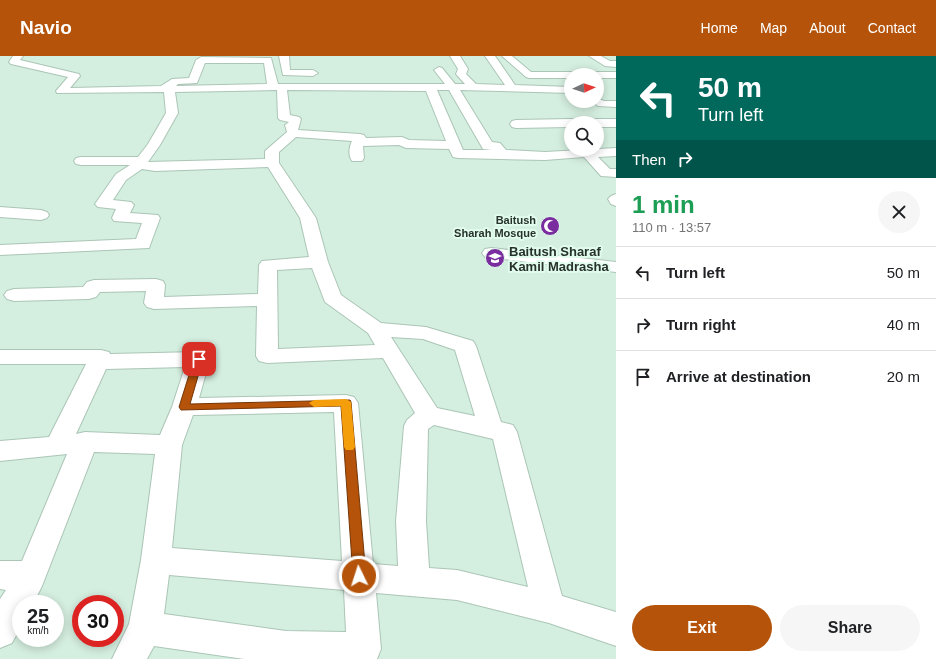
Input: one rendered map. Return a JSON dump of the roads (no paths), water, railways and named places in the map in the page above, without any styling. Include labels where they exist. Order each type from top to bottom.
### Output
[{"type":"street","points":[[18,56],[14,62],[75,76],[61,91],[278,87],[383,83],[453,88],[473,87],[564,90]]},
{"type":"street","points":[[284,56],[286,73],[325,73]]},
{"type":"street","points":[[455,56],[463,69],[461,74],[473,87]]},
{"type":"street","points":[[490,56],[512,88]]},
{"type":"street","points":[[507,56],[529,74],[564,76]]},
{"type":"street","points":[[594,56],[608,64],[616,64]]},
{"type":"street","points":[[166,89],[176,81],[193,81],[201,58],[268,60],[278,87],[284,118],[295,119],[294,124],[291,125],[293,134]]},
{"type":"street","points":[[439,70],[453,88],[488,146],[495,146],[502,154]]},
{"type":"street","points":[[604,77],[616,75]]},
{"type":"street","points":[[430,87],[458,154],[545,156],[564,155]]},
{"type":"street","points":[[0,250],[143,244],[152,218],[120,218],[126,205],[103,204],[121,177],[140,163],[154,145],[172,112],[166,89]]},
{"type":"street","points":[[604,104],[616,104]]},
{"type":"street","points":[[604,123],[616,123]]},
{"type":"street","points":[[516,124],[564,124]]},
{"type":"street","points":[[357,158],[356,147],[360,138],[293,134],[272,150],[272,163],[308,218],[319,262],[332,298],[376,329],[391,351],[429,415],[504,432],[549,607]]},
{"type":"street","points":[[358,142],[402,141],[406,144],[454,145]]},
{"type":"street","points":[[604,152],[616,152]]},
{"type":"street","points":[[590,156],[606,173],[616,173]]},
{"type":"street","points":[[81,161],[140,163],[155,167],[272,163]]},
{"type":"street","points":[[0,212],[41,215]]},
{"type":"street","points":[[491,253],[616,267]]},
{"type":"street","points":[[319,262],[268,265],[267,356],[391,351]]},
{"type":"street","points":[[14,295],[89,293],[94,286],[156,285],[154,303],[267,300]]},
{"type":"street","points":[[376,329],[426,333],[465,346],[492,429]]},
{"type":"street","points":[[0,357],[100,357],[71,444],[31,576],[0,631]]},
{"type":"street","points":[[98,362],[199,359],[184,407],[169,446],[156,560],[145,628],[129,659]]},
{"type":"street","points":[[145,628],[286,648],[365,654],[346,402],[184,407]]},
{"type":"street","points":[[414,581],[411,521],[416,426],[429,415]]},
{"type":"street","points":[[0,451],[71,444],[169,446]]},
{"type":"street","points":[[156,560],[457,585],[549,607],[616,629]]},
{"type":"street","points":[[0,575],[31,576]]},
{"type":"place","name":"Baitush Sharah Mosque","points":[[550,226]]},
{"type":"place","name":"Baitush Sharaf Kamil Madrasha","points":[[495,258]]}]
